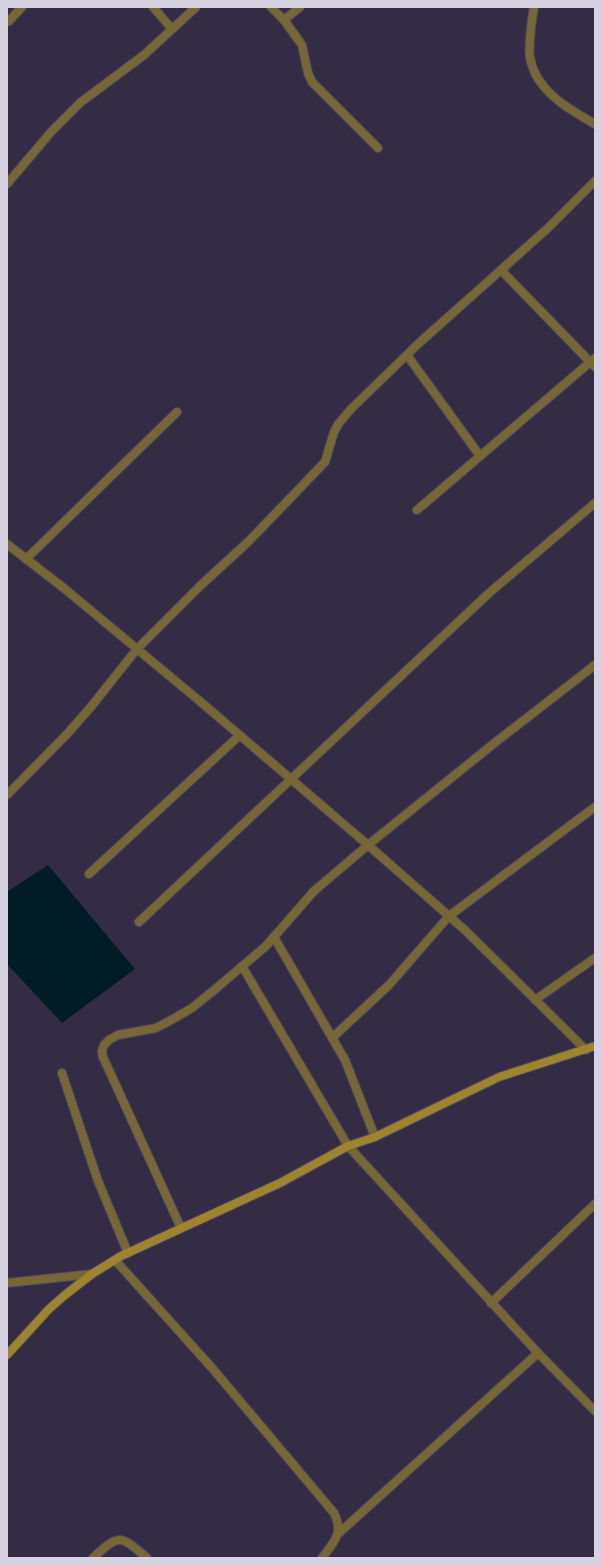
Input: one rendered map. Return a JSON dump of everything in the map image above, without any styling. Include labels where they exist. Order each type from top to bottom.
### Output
[{"type":"street","points":[[9,21],[22,7]]},
{"type":"street","points":[[153,7],[172,29]]},
{"type":"street","points":[[7,184],[51,132],[81,102],[144,55],[196,7]]},
{"type":"street","points":[[271,7],[284,20],[302,44],[308,73],[312,82],[378,148]]},
{"type":"street","points":[[284,20],[300,7]]},
{"type":"street","points":[[534,7],[530,56],[540,82],[558,100],[595,124]]},
{"type":"street","points":[[7,795],[68,733],[137,649],[200,586],[249,541],[325,462],[334,432],[339,423],[407,355],[548,228],[595,181]]},
{"type":"street","points":[[417,510],[594,362],[501,270]]},
{"type":"street","points":[[407,355],[480,456]]},
{"type":"street","points":[[26,559],[177,412]]},
{"type":"street","points":[[139,922],[488,594],[595,503]]},
{"type":"street","points":[[7,544],[137,649],[368,845],[466,931],[586,1050]]},
{"type":"street","points":[[181,1228],[103,1057],[102,1051],[104,1045],[109,1040],[118,1036],[156,1028],[192,1008],[266,946],[314,891],[368,845],[490,746],[595,665]]},
{"type":"street","points":[[89,874],[240,735]]},
{"type":"street","points":[[332,1038],[389,985],[449,916],[595,807]]},
{"type":"street","points":[[274,936],[350,1071],[375,1137]]},
{"type":"street","points":[[535,1000],[595,958]]},
{"type":"street","points":[[242,966],[348,1146],[491,1303],[595,1411]]},
{"type":"street","points":[[7,1355],[49,1309],[92,1274],[128,1253],[280,1183],[348,1146],[375,1137],[500,1077],[595,1046]]},
{"type":"street","points":[[62,1073],[98,1180],[128,1253]]},
{"type":"street","points":[[491,1303],[595,1204]]},
{"type":"street","points":[[115,1260],[213,1369],[334,1513],[338,1522],[339,1533]]},
{"type":"street","points":[[7,1283],[92,1274]]},
{"type":"street","points":[[322,1558],[339,1533],[538,1353]]},
{"type":"street","points":[[93,1558],[115,1540],[124,1540],[147,1558]]},
{"type":"water","points":[[48,865],[135,969],[62,1023],[7,964],[7,892]]}]
